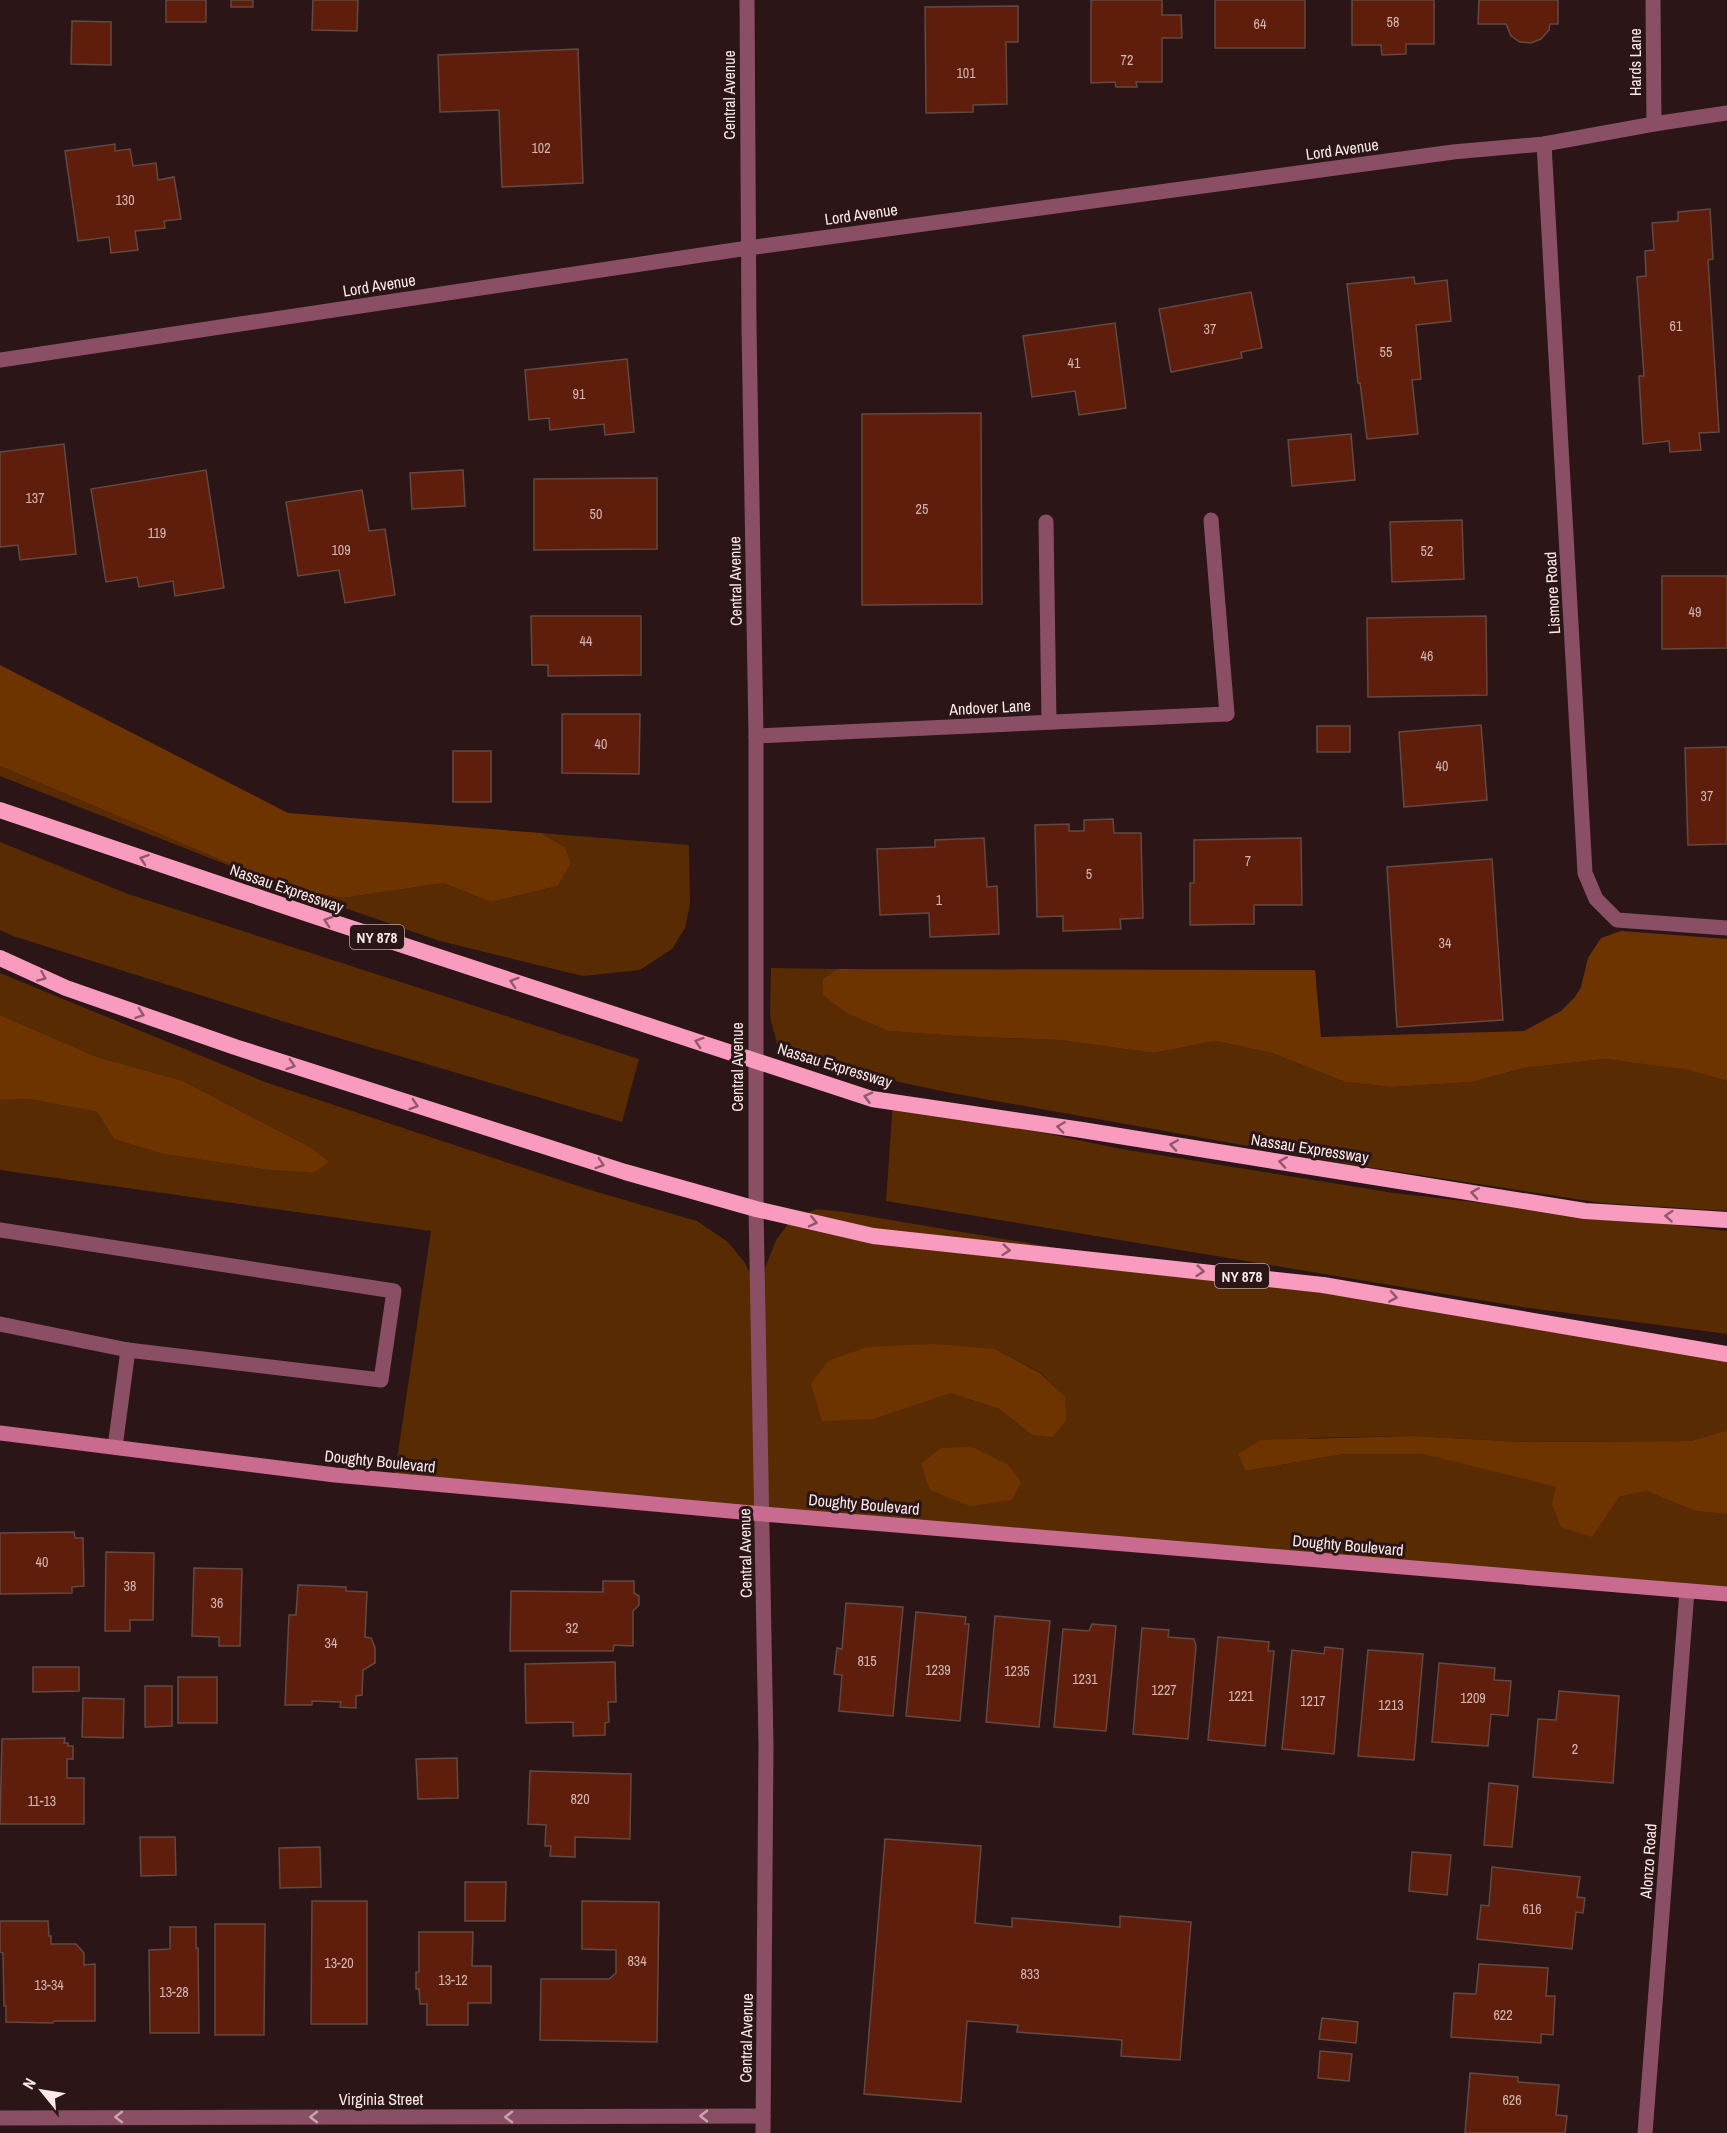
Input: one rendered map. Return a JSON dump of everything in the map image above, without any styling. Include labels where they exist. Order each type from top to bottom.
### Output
[{"type":"highway","name":"Nassau Expressway","points":[[0,810],[314,916],[872,1099],[1091,1131],[1585,1210],[1727,1220]]},
{"type":"highway","name":"NY 878","points":[[0,958],[66,988],[236,1047],[625,1172],[756,1209],[873,1236],[1323,1285],[1727,1354]]},
{"type":"main road","name":"Doughty Boulevard","points":[[0,1433],[335,1475],[763,1514],[1727,1594]]},
{"type":"street","name":"Central Avenue","points":[[747,0],[748,248],[756,736],[756,1209],[766,1756],[763,2133]]},
{"type":"street","name":"Hards Lane","points":[[1653,0],[1654,124]]},
{"type":"street","name":"Lord Avenue","points":[[0,360],[748,248],[1453,152],[1544,144],[1727,113]]},
{"type":"street","name":"Lismore Road","points":[[1544,144],[1585,873],[1596,900],[1617,920],[1727,928]]},
{"type":"street","name":"Andover Lane","points":[[756,736],[1227,714],[1211,520]]},
{"type":"street","points":[[1046,522],[1049,722]]},
{"type":"street","points":[[0,1230],[394,1291],[381,1380],[128,1350],[0,1324]]},
{"type":"street","points":[[115,1447],[128,1350]]},
{"type":"street","name":"Alonzo Road","points":[[1645,2133],[1687,1591]]},
{"type":"street","name":"Virginia Street","points":[[0,2118],[763,2116]]},
{"type":"shaded area","points":[[0,665],[288,813],[541,833],[565,847],[571,863],[558,886],[491,902],[443,883],[343,898],[287,888],[0,766]]},
{"type":"shaded area","points":[[0,766],[287,888],[0,776]]},
{"type":"shaded area","points":[[541,833],[689,845],[690,904],[685,928],[672,949],[640,970],[583,976],[440,941],[287,888],[343,898],[443,883],[491,902],[558,886],[571,863],[565,847]]},
{"type":"shaded area","points":[[0,842],[128,894],[639,1059],[622,1122],[295,1025],[13,936],[0,930]]},
{"type":"shaded area","points":[[1621,931],[1727,939],[1727,1081],[1688,1070],[1605,1059],[1524,1068],[1472,1082],[1391,1087],[1345,1082],[1272,1053],[1215,1041],[1154,1053],[1060,1040],[889,1031],[847,1013],[823,995],[823,979],[837,969],[1315,970],[1321,1037],[1524,1031],[1561,1011],[1575,997],[1581,987],[1588,958],[1601,938]]},
{"type":"shaded area","points":[[771,968],[837,969],[823,979],[890,1031],[1060,1040],[1154,1053],[1215,1041],[1272,1053],[1345,1082],[1391,1087],[1472,1082],[1524,1068],[1605,1059],[1688,1070],[1727,1081],[1727,1211],[1602,1203],[1354,1165],[946,1092],[793,1059],[778,1047],[770,1017]]},
{"type":"shaded area","points":[[0,973],[265,1082],[587,1189],[697,1221],[728,1242],[745,1263],[753,1280],[758,1507],[395,1473],[431,1231],[0,1170],[0,1100],[30,1099],[97,1112],[114,1139],[163,1154],[269,1170],[312,1173],[330,1162],[310,1147],[183,1081],[97,1057],[0,1015]]},
{"type":"shaded area","points":[[0,1015],[97,1057],[183,1081],[310,1147],[330,1162],[313,1173],[269,1170],[163,1154],[114,1139],[97,1112],[30,1099],[0,1100]]},
{"type":"shaded area","points":[[893,1101],[1116,1148],[1394,1193],[1727,1231],[1727,1334],[1522,1307],[886,1201]]},
{"type":"shaded area","points":[[817,1209],[844,1212],[1708,1358],[1727,1359],[1727,1430],[1691,1441],[1528,1442],[1412,1436],[1309,1438],[1246,1471],[1344,1454],[1422,1454],[1557,1487],[1619,1497],[1646,1491],[1695,1511],[1727,1514],[1727,1587],[766,1509],[762,1276],[776,1240],[792,1219]],"holes":[[[995,1349],[1041,1373],[1064,1397],[1032,1435],[999,1409],[950,1393]]]},
{"type":"shaded area","points":[[935,1344],[995,1349],[1040,1373],[1065,1397],[1066,1421],[1052,1437],[1032,1435],[999,1409],[950,1393],[873,1419],[822,1421],[811,1384],[828,1361],[867,1347]]},
{"type":"shaded area","points":[[1727,1430],[1727,1514],[1695,1511],[1646,1491],[1619,1497],[1592,1537],[1561,1527],[1552,1504],[1556,1487],[1422,1454],[1344,1454],[1246,1471],[1238,1454],[1261,1440],[1412,1436],[1528,1442],[1691,1441]]},
{"type":"shaded area","points":[[972,1447],[1008,1465],[1021,1482],[1012,1500],[970,1506],[930,1490],[921,1464],[941,1448]]},
{"type":"building","points":[[166,0],[206,0],[206,22],[166,22]]},
{"type":"building","points":[[231,0],[253,0],[253,7],[231,7]]},
{"type":"building","points":[[313,0],[358,0],[357,31],[312,30]]},
{"type":"building","points":[[1091,0],[1162,0],[1162,15],[1181,15],[1182,38],[1162,38],[1162,82],[1136,82],[1137,87],[1116,87],[1115,82],[1091,83]]},
{"type":"building","points":[[1215,0],[1305,0],[1305,48],[1215,48]]},
{"type":"building","points":[[1352,0],[1434,0],[1434,44],[1406,44],[1406,54],[1382,55],[1381,45],[1352,45]]},
{"type":"building","points":[[1479,0],[1558,0],[1558,24],[1550,24],[1549,30],[1541,39],[1531,43],[1520,42],[1511,36],[1506,24],[1478,24]]},
{"type":"building","points":[[1018,6],[1018,42],[1006,42],[1007,104],[973,105],[973,112],[926,113],[925,7]]},
{"type":"building","points":[[72,21],[111,22],[111,65],[71,64]]},
{"type":"building","points":[[578,49],[583,183],[502,187],[499,110],[440,112],[438,55]]},
{"type":"building","points":[[115,144],[115,151],[130,149],[133,166],[156,163],[158,180],[174,177],[181,219],[164,221],[165,228],[135,231],[138,250],[111,253],[109,237],[78,241],[65,151]]},
{"type":"building","points":[[1710,209],[1713,259],[1708,260],[1719,432],[1699,433],[1701,450],[1670,452],[1669,441],[1643,444],[1639,376],[1644,376],[1637,277],[1646,276],[1645,251],[1654,250],[1652,223],[1678,221],[1678,212]]},
{"type":"building","points":[[1414,277],[1415,284],[1447,280],[1451,321],[1416,325],[1421,379],[1412,380],[1418,434],[1367,439],[1347,284]]},
{"type":"building","points":[[1251,292],[1262,348],[1241,352],[1242,358],[1171,372],[1159,309]]},
{"type":"building","points":[[1115,323],[1126,408],[1079,415],[1075,391],[1032,397],[1023,336]]},
{"type":"building","points":[[627,359],[634,432],[605,435],[604,424],[550,430],[549,418],[529,420],[525,370]]},
{"type":"building","points":[[981,413],[982,604],[862,605],[862,414]]},
{"type":"building","points":[[1351,434],[1355,480],[1292,486],[1288,440]]},
{"type":"building","points":[[64,444],[76,554],[20,560],[18,545],[0,547],[0,452]]},
{"type":"building","points":[[206,470],[224,588],[175,596],[173,581],[139,587],[137,577],[106,582],[91,489]]},
{"type":"building","points":[[463,470],[465,506],[412,509],[410,473]]},
{"type":"building","points":[[657,478],[657,549],[534,550],[534,479]]},
{"type":"building","points":[[362,490],[369,531],[385,529],[395,595],[345,603],[339,570],[298,576],[286,502]]},
{"type":"building","points":[[1462,520],[1464,579],[1392,582],[1390,522]]},
{"type":"building","points":[[1662,576],[1727,576],[1727,648],[1662,649]]},
{"type":"building","points":[[531,616],[641,616],[641,675],[548,676],[548,665],[532,665]]},
{"type":"building","points":[[1486,616],[1487,695],[1368,697],[1367,618]]},
{"type":"building","points":[[562,714],[640,714],[639,774],[562,773]]},
{"type":"building","points":[[1481,725],[1487,800],[1404,807],[1399,732]]},
{"type":"building","points":[[1317,726],[1350,726],[1350,752],[1317,752]]},
{"type":"building","points":[[1727,747],[1727,844],[1688,845],[1685,748]]},
{"type":"building","points":[[453,751],[491,751],[491,802],[453,802]]},
{"type":"building","points":[[1113,819],[1114,833],[1141,833],[1143,918],[1120,919],[1121,929],[1063,931],[1063,916],[1037,917],[1035,825],[1069,824],[1069,831],[1084,831],[1084,820]]},
{"type":"building","points":[[984,838],[987,887],[997,886],[999,934],[930,937],[929,913],[880,915],[877,849],[935,847],[935,840]]},
{"type":"building","points":[[1301,838],[1302,905],[1254,905],[1254,924],[1190,925],[1190,883],[1194,883],[1194,840]]},
{"type":"building","points":[[1492,859],[1503,1020],[1397,1027],[1387,867]]},
{"type":"building","points":[[74,1532],[75,1538],[83,1538],[84,1586],[72,1587],[72,1593],[0,1594],[0,1533]]},
{"type":"building","points":[[106,1552],[154,1553],[153,1620],[130,1620],[130,1631],[105,1631]]},
{"type":"building","points":[[194,1568],[242,1569],[240,1646],[219,1646],[219,1637],[192,1636]]},
{"type":"building","points":[[603,1581],[634,1581],[634,1593],[639,1596],[639,1605],[633,1611],[633,1646],[614,1645],[613,1651],[510,1651],[511,1591],[603,1592]]},
{"type":"building","points":[[298,1585],[346,1587],[346,1591],[367,1592],[365,1637],[371,1638],[375,1648],[375,1663],[363,1670],[362,1695],[356,1696],[356,1708],[340,1707],[341,1702],[312,1701],[312,1705],[285,1705],[289,1615],[296,1615]]},
{"type":"building","points":[[846,1603],[903,1607],[893,1716],[839,1711],[842,1675],[834,1674],[837,1648],[842,1649]]},
{"type":"building","points":[[916,1612],[966,1617],[965,1624],[969,1624],[960,1721],[906,1716]]},
{"type":"building","points":[[995,1616],[1050,1621],[1039,1727],[986,1722]]},
{"type":"building","points":[[1092,1624],[1116,1626],[1106,1731],[1054,1727],[1063,1629],[1089,1631]]},
{"type":"building","points":[[1142,1628],[1169,1630],[1168,1637],[1194,1639],[1196,1646],[1188,1739],[1133,1734]]},
{"type":"building","points":[[1218,1637],[1269,1642],[1268,1651],[1274,1651],[1265,1746],[1208,1740]]},
{"type":"building","points":[[1325,1647],[1343,1649],[1334,1754],[1282,1749],[1292,1650],[1324,1654]]},
{"type":"building","points":[[1368,1650],[1423,1654],[1414,1760],[1358,1756]]},
{"type":"building","points":[[615,1662],[616,1702],[608,1702],[609,1722],[605,1723],[605,1735],[573,1736],[573,1722],[526,1723],[525,1664]]},
{"type":"building","points":[[1439,1663],[1495,1668],[1494,1680],[1511,1681],[1508,1716],[1491,1714],[1488,1746],[1432,1742]]},
{"type":"building","points":[[33,1667],[79,1667],[79,1691],[33,1692]]},
{"type":"building","points":[[178,1677],[217,1677],[217,1723],[178,1723]]},
{"type":"building","points":[[145,1686],[172,1686],[172,1726],[145,1727]]},
{"type":"building","points":[[1559,1691],[1619,1696],[1613,1783],[1533,1777],[1538,1719],[1556,1720]]},
{"type":"building","points":[[83,1698],[124,1699],[123,1738],[82,1737]]},
{"type":"building","points":[[65,1738],[64,1743],[73,1746],[73,1759],[67,1759],[67,1778],[84,1778],[84,1824],[0,1824],[2,1739]]},
{"type":"building","points":[[457,1758],[458,1798],[418,1799],[416,1759]]},
{"type":"building","points":[[530,1771],[631,1774],[630,1839],[575,1837],[575,1857],[550,1856],[551,1846],[545,1846],[546,1825],[528,1824]]},
{"type":"building","points":[[1489,1783],[1518,1786],[1512,1847],[1484,1845]]},
{"type":"building","points":[[140,1837],[175,1837],[176,1875],[141,1876]]},
{"type":"building","points":[[885,1839],[981,1846],[975,1923],[1012,1927],[1012,1918],[1120,1927],[1120,1916],[1191,1922],[1180,2060],[1121,2056],[1122,2040],[1017,2032],[1018,2025],[967,2021],[961,2102],[864,2094]]},
{"type":"building","points":[[320,1847],[321,1887],[280,1888],[279,1848]]},
{"type":"building","points":[[1412,1852],[1451,1855],[1447,1895],[1409,1891]]},
{"type":"building","points":[[1492,1867],[1580,1877],[1577,1897],[1585,1898],[1583,1913],[1576,1912],[1572,1949],[1477,1939],[1481,1905],[1489,1906]]},
{"type":"building","points":[[465,1882],[506,1882],[505,1921],[465,1921]]},
{"type":"building","points":[[312,1901],[367,1901],[367,2024],[311,2024]]},
{"type":"building","points":[[582,1901],[659,1902],[657,2042],[540,2040],[541,1979],[609,1979],[616,1973],[616,1950],[582,1949]]},
{"type":"building","points":[[0,1921],[48,1921],[51,1944],[76,1944],[84,1953],[84,1965],[95,1964],[95,2021],[6,2022],[3,1953],[0,1952]]},
{"type":"building","points":[[215,1924],[265,1924],[264,2035],[215,2035]]},
{"type":"building","points":[[170,1927],[196,1927],[199,2033],[150,2033],[149,1950],[170,1949]]},
{"type":"building","points":[[419,1932],[473,1932],[472,1966],[491,1966],[491,2003],[468,2003],[468,2025],[427,2025],[427,2004],[420,2004],[419,1989],[416,1989],[416,1972],[419,1972]]},
{"type":"building","points":[[1479,1964],[1548,1968],[1546,1996],[1555,1996],[1553,2035],[1541,2034],[1541,2043],[1451,2037],[1454,1993],[1476,1994]]},
{"type":"building","points":[[1322,2018],[1358,2022],[1356,2043],[1319,2039]]},
{"type":"building","points":[[1320,2051],[1352,2054],[1349,2081],[1318,2078]]},
{"type":"building","points":[[1470,2073],[1518,2077],[1518,2082],[1559,2085],[1556,2115],[1567,2116],[1565,2133],[1465,2133]]}]
